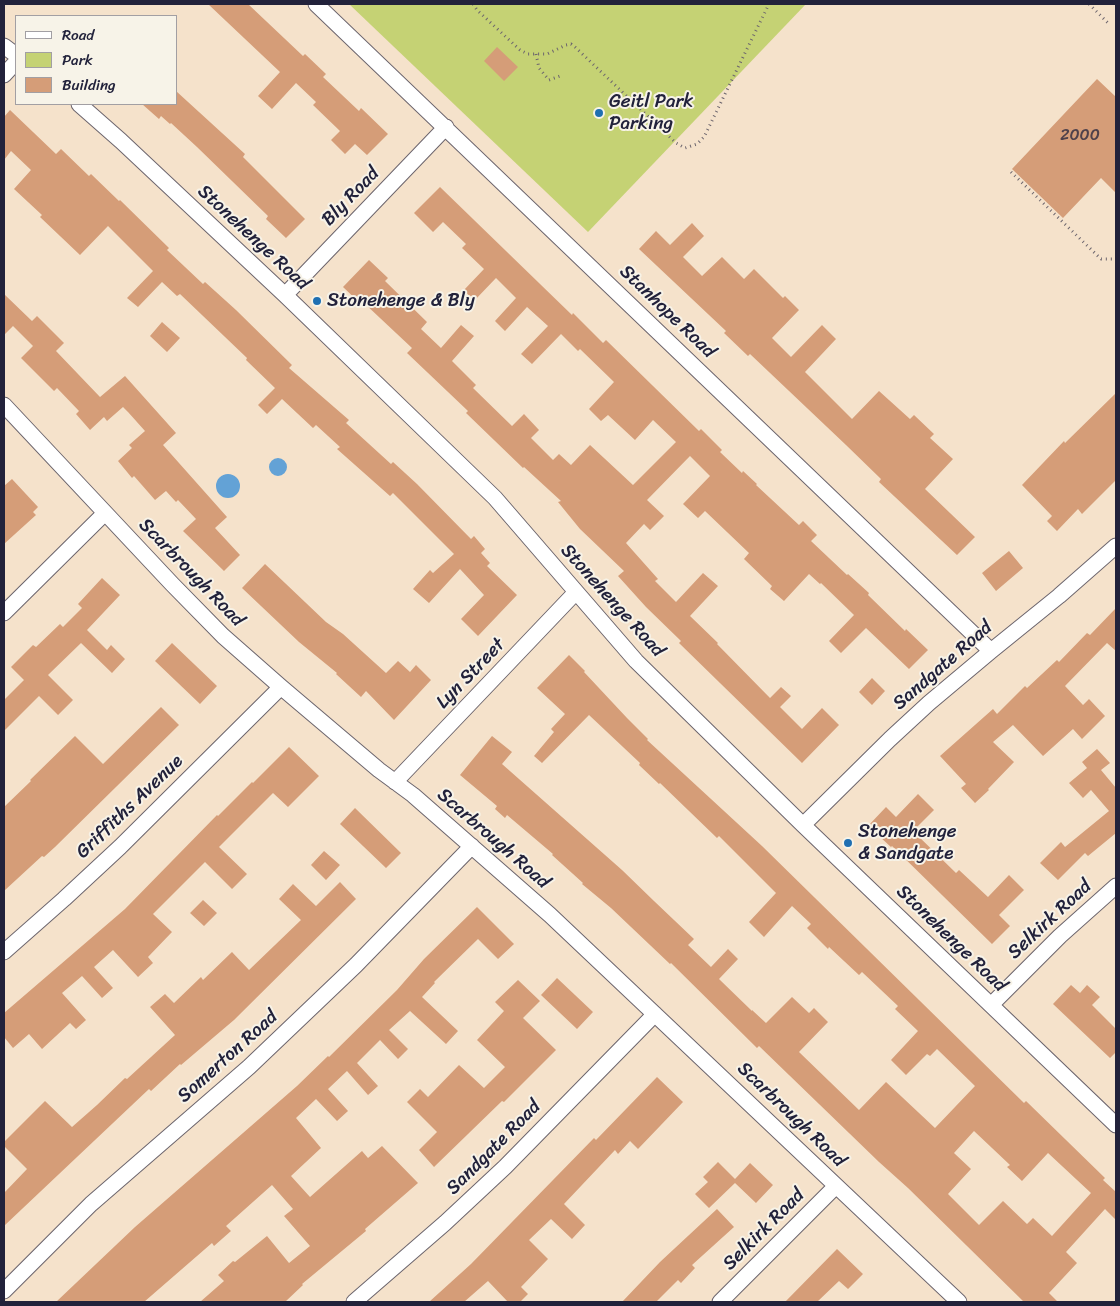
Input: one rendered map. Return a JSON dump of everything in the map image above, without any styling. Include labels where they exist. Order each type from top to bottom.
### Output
[{"type":"street","name":"Stanhope Road","points":[[316,4],[991,650]]},
{"type":"street","points":[[4,46],[15,55]]},
{"type":"street","points":[[4,75],[15,63]]},
{"type":"street","name":"Stonehenge Road","points":[[80,105],[285,295],[495,498],[636,661],[803,825],[1116,1125]]},
{"type":"street","name":"Bly Road","points":[[285,295],[446,127]]},
{"type":"street","name":"Scarbrough Road","points":[[4,405],[223,636],[280,687],[413,795],[550,915],[958,1302]]},
{"type":"street","points":[[4,613],[105,513]]},
{"type":"street","name":"Sandgate Road","points":[[803,825],[890,739],[991,650],[1059,596],[1116,546]]},
{"type":"street","name":"Lyn Street","points":[[395,782],[576,592]]},
{"type":"street","name":"Griffiths Avenue","points":[[4,952],[120,847],[280,687]]},
{"type":"street","name":"Somerton Road","points":[[4,1291],[91,1204],[249,1067],[356,965],[472,846]]},
{"type":"street","name":"Selkirk Road","points":[[991,1005],[1060,936],[1116,886]]},
{"type":"street","name":"Sandgate Road","points":[[354,1302],[452,1217],[655,1014]]},
{"type":"street","name":"Selkirk Road","points":[[720,1302],[836,1186]]},
{"type":"path","points":[[474,4],[477,10],[520,50],[528,54],[551,53],[571,44],[676,143],[685,148],[690,147],[704,137],[768,4]]},
{"type":"path","points":[[1089,4],[1108,23]]},
{"type":"path","points":[[536,54],[538,68],[549,80],[560,76]]},
{"type":"path","points":[[1011,172],[1101,259],[1116,259]]},
{"type":"green space","points":[[349,4],[806,4],[588,232]]},
{"type":"water","points":[[278,458],[284,461],[287,467],[284,473],[278,476],[272,473],[269,467],[272,461]]},
{"type":"water","points":[[228,474],[233,475],[239,481],[239,491],[233,497],[228,498],[223,497],[217,491],[216,486],[217,481],[223,475]]},
{"type":"building","points":[[208,4],[248,4],[303,56],[305,54],[326,74],[323,77],[359,111],[361,108],[388,134],[367,155],[355,144],[345,154],[331,140],[340,131],[313,105],[316,102],[296,83],[272,109],[258,96],[280,72]]},
{"type":"building","points":[[497,47],[518,67],[504,81],[484,61]]},
{"type":"building","points":[[1097,79],[1116,97],[1116,193],[1101,178],[1063,218],[1012,169]]},
{"type":"building","points":[[178,93],[245,154],[243,157],[305,219],[286,238],[266,219],[268,216],[197,147],[171,123],[161,116],[159,119],[143,105],[178,105]]},
{"type":"building","points":[[10,110],[56,154],[61,149],[89,176],[91,174],[120,200],[169,248],[167,250],[203,284],[205,282],[236,310],[292,365],[289,368],[349,420],[346,423],[391,464],[393,462],[417,484],[471,539],[474,536],[485,549],[481,553],[490,563],[487,566],[517,595],[478,636],[461,619],[484,595],[460,569],[429,603],[413,589],[430,570],[433,573],[454,554],[393,493],[390,496],[337,449],[340,447],[316,425],[313,428],[282,399],[267,414],[258,405],[275,388],[246,360],[247,358],[180,294],[177,296],[162,282],[138,307],[127,298],[153,271],[108,226],[80,255],[14,189],[31,170],[11,151],[4,160],[4,117]]},
{"type":"building","points":[[440,187],[572,315],[573,313],[603,343],[606,340],[699,431],[701,429],[722,450],[720,452],[742,473],[743,471],[799,525],[803,521],[817,535],[811,541],[869,593],[868,595],[905,631],[906,629],[928,650],[909,669],[866,628],[841,653],[829,641],[854,615],[821,583],[809,574],[784,601],[770,589],[772,586],[744,559],[749,553],[705,511],[698,518],[683,504],[710,476],[690,456],[647,500],[664,516],[650,530],[644,524],[626,543],[658,579],[655,581],[676,602],[703,573],[718,586],[690,616],[770,698],[781,687],[791,696],[780,707],[802,729],[822,708],[839,725],[802,763],[679,643],[681,641],[618,576],[624,571],[580,529],[558,502],[561,501],[523,468],[466,413],[468,411],[407,353],[412,348],[364,303],[362,305],[343,287],[369,260],[388,278],[385,281],[427,322],[421,329],[441,348],[461,325],[474,336],[452,361],[476,385],[473,388],[512,426],[524,414],[539,430],[531,438],[553,460],[559,454],[571,465],[590,445],[633,485],[676,442],[653,420],[635,440],[608,415],[601,421],[589,409],[614,382],[580,349],[578,351],[561,334],[532,364],[521,354],[548,326],[527,307],[505,331],[495,321],[516,298],[496,278],[474,301],[464,290],[484,269],[462,248],[466,244],[443,222],[433,232],[414,213]]},
{"type":"building","points":[[692,223],[704,236],[683,257],[702,276],[722,257],[744,279],[754,269],[783,298],[785,296],[799,310],[772,338],[791,357],[822,325],[836,339],[805,372],[852,419],[879,391],[910,419],[914,415],[934,434],[930,438],[953,459],[925,489],[975,537],[957,555],[879,482],[881,479],[846,445],[750,354],[748,356],[724,333],[726,331],[639,249],[656,231],[670,245]]},
{"type":"building","points":[[4,294],[32,321],[37,316],[64,343],[56,351],[100,397],[125,376],[176,433],[163,445],[227,517],[215,528],[240,555],[224,571],[183,531],[196,519],[178,500],[176,502],[166,491],[155,500],[134,476],[132,478],[118,461],[132,448],[129,445],[145,431],[128,412],[123,407],[107,421],[104,417],[90,430],[76,414],[79,411],[57,388],[54,391],[21,358],[33,346],[13,326],[4,335]]},
{"type":"building","points":[[162,322],[180,338],[167,352],[150,336]]},
{"type":"building","points":[[1116,393],[1116,480],[1082,514],[1078,509],[1057,531],[1047,521],[1052,516],[1022,485],[1064,441],[1065,443]]},
{"type":"building","points":[[12,479],[38,507],[33,512],[36,515],[4,544],[4,486]]},
{"type":"building","points":[[1009,551],[1023,568],[996,591],[982,573]]},
{"type":"building","points":[[265,564],[326,622],[343,634],[386,673],[398,661],[410,672],[416,665],[431,680],[394,720],[366,691],[361,697],[242,588]]},
{"type":"building","points":[[102,578],[120,595],[87,630],[107,650],[111,645],[125,659],[112,673],[81,643],[48,675],[73,700],[58,715],[39,696],[4,731],[4,700],[24,680],[11,667],[33,645],[36,647],[60,624],[63,627],[82,608],[78,604]]},
{"type":"building","points":[[1116,608],[1116,651],[1107,643],[1065,686],[1083,705],[1089,699],[1105,716],[1082,739],[1073,729],[1043,756],[1013,725],[993,742],[1014,762],[975,803],[961,788],[966,784],[940,756],[993,709],[997,714],[1025,686],[1027,688],[1057,660],[1059,662],[1087,633],[1090,635]]},
{"type":"building","points":[[172,643],[217,686],[200,704],[155,661]]},
{"type":"building","points":[[569,655],[647,740],[762,846],[1024,1103],[1026,1101],[1105,1178],[1103,1180],[1116,1192],[1116,1220],[1105,1209],[1066,1252],[1077,1263],[1049,1293],[1058,1302],[1024,1302],[908,1188],[759,1046],[757,1048],[671,963],[582,884],[553,854],[507,815],[505,818],[495,809],[497,806],[460,775],[492,736],[512,752],[502,764],[622,870],[694,939],[688,945],[711,967],[728,949],[738,959],[719,979],[766,1023],[792,997],[809,1013],[814,1008],[828,1022],[799,1052],[859,1110],[886,1082],[935,1128],[975,1086],[937,1049],[930,1056],[927,1054],[906,1075],[891,1060],[918,1031],[895,1009],[898,1006],[862,972],[859,975],[829,947],[828,949],[807,928],[811,924],[792,906],[764,937],[749,922],[776,893],[719,836],[717,838],[589,715],[542,763],[534,756],[554,732],[551,729],[565,714],[537,688]],"holes":[[[974,1131],[1010,1165],[1007,1167],[1022,1181],[1048,1153],[1091,1193],[1052,1236],[1033,1218],[1027,1224],[1003,1201],[979,1225],[948,1194],[971,1169],[954,1153]]]},
{"type":"building","points":[[872,678],[885,691],[872,705],[859,692]]},
{"type":"building","points":[[161,707],[179,725],[55,847],[44,857],[42,856],[4,891],[4,807],[75,736],[103,764]]},
{"type":"building","points":[[289,747],[319,776],[288,807],[273,793],[219,847],[247,874],[232,889],[205,862],[153,914],[172,932],[148,957],[153,963],[138,977],[113,950],[94,967],[113,988],[102,998],[82,976],[62,993],[86,1020],[76,1029],[70,1023],[42,1049],[29,1034],[13,1048],[4,1037],[4,1013],[125,909],[217,815]]},
{"type":"building","points":[[1097,749],[1110,763],[1101,770],[1116,788],[1116,833],[1088,856],[1085,853],[1058,880],[1040,863],[1061,842],[1065,847],[1109,811],[1091,790],[1083,798],[1069,783],[1087,768],[1082,762]]},
{"type":"building","points":[[918,794],[934,810],[913,831],[956,873],[959,870],[988,897],[1009,875],[1024,890],[999,915],[1010,926],[992,944],[892,846],[868,826],[886,807],[896,817]]},
{"type":"building","points":[[355,808],[401,853],[386,868],[340,824]]},
{"type":"building","points":[[324,851],[340,865],[326,880],[311,865]]},
{"type":"building","points":[[340,882],[356,899],[234,1020],[180,1064],[151,1091],[149,1089],[4,1226],[4,1193],[27,1169],[4,1146],[4,1142],[45,1101],[72,1127],[175,1035],[150,1007],[165,994],[174,1003],[201,977],[203,980],[232,952],[249,970],[301,920],[279,899],[293,884],[316,906]]},
{"type":"building","points":[[203,900],[217,913],[204,926],[190,913]]},
{"type":"building","points":[[477,907],[514,944],[498,959],[478,939],[434,982],[422,997],[458,1031],[446,1044],[410,1011],[389,1030],[408,1049],[398,1059],[380,1040],[357,1063],[378,1086],[368,1095],[347,1071],[328,1089],[348,1111],[337,1121],[316,1099],[296,1118],[321,1148],[291,1176],[310,1197],[362,1151],[368,1158],[382,1146],[418,1183],[365,1229],[366,1231],[302,1284],[285,1302],[200,1302],[224,1281],[218,1275],[233,1261],[235,1262],[267,1236],[289,1263],[310,1246],[284,1216],[293,1209],[272,1185],[226,1226],[231,1231],[214,1246],[212,1243],[144,1302],[56,1302],[135,1227],[329,1057]]},
{"type":"building","points":[[557,978],[593,1012],[577,1029],[541,995]]},
{"type":"building","points":[[518,980],[540,1001],[523,1018],[556,1050],[504,1102],[502,1101],[434,1167],[419,1150],[437,1132],[407,1102],[420,1089],[428,1097],[459,1065],[484,1088],[505,1067],[477,1040],[504,1011],[495,1002]]},
{"type":"building","points":[[1071,985],[1080,993],[1087,985],[1100,997],[1092,1005],[1116,1029],[1116,1052],[1110,1058],[1053,1004]]},
{"type":"building","points":[[657,1077],[683,1102],[638,1149],[630,1141],[618,1154],[615,1150],[564,1204],[585,1225],[572,1239],[551,1219],[529,1240],[548,1259],[521,1287],[528,1294],[520,1302],[508,1302],[488,1281],[464,1302],[429,1302],[471,1264],[594,1138],[596,1140]]},
{"type":"building","points":[[718,1162],[735,1179],[750,1163],[773,1185],[756,1203],[735,1183],[709,1208],[695,1194],[708,1182],[703,1177]]},
{"type":"building","points":[[717,1209],[734,1227],[692,1265],[695,1268],[681,1283],[678,1280],[656,1302],[622,1302],[660,1262]]},
{"type":"building","points":[[837,1249],[863,1274],[848,1289],[839,1281],[817,1302],[785,1302]]},
{"type":"place","name":"Geitl Park Parking","points":[[599,113]]},
{"type":"place","name":"Stonehenge & Bly","points":[[317,301]]},
{"type":"place","name":"Stonehenge & Sandgate","points":[[848,843]]}]
